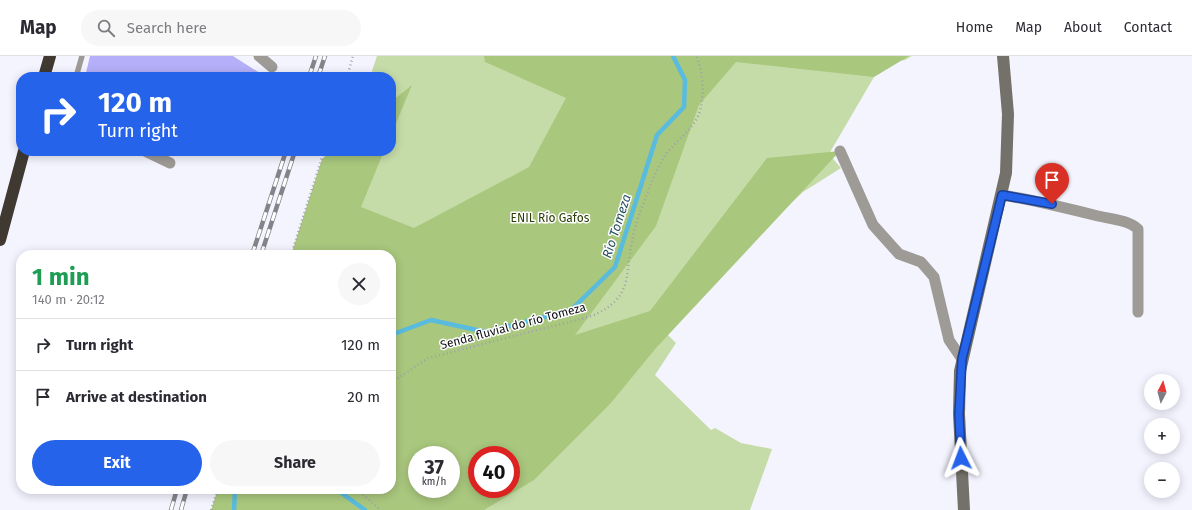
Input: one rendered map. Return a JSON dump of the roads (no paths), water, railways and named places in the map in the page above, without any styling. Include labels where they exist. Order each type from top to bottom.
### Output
[{"type":"highway","points":[[45,72],[50,56]]},
{"type":"highway","points":[[0,240],[23,156]]},
{"type":"street","points":[[259,56],[272,68]]},
{"type":"street","points":[[964,510],[959,414],[962,359],[1006,173],[1008,114],[1002,56]]},
{"type":"street","points":[[840,151],[874,225],[900,254],[921,262],[934,277],[949,340],[962,359]]},
{"type":"street","points":[[155,156],[170,163]]},
{"type":"street","points":[[1002,195],[1040,201],[1128,223],[1138,229],[1140,237],[1138,312]]},
{"type":"lane","points":[[77,72],[82,56]]},
{"type":"waterway","name":"Río Tomeza","points":[[396,333],[431,320],[486,332],[571,310],[615,267],[657,135],[684,107],[685,80],[673,56]]},
{"type":"waterway","name":"Río Tomeza","points":[[234,510],[235,494]]},
{"type":"waterway","name":"Río Tomeza","points":[[343,494],[365,510]]},
{"type":"railway","points":[[311,72],[316,56]]},
{"type":"railway","points":[[320,72],[325,56]]},
{"type":"railway","points":[[254,250],[284,156]]},
{"type":"railway","points":[[263,250],[293,156]]},
{"type":"railway","points":[[171,510],[176,494]]},
{"type":"railway","points":[[181,510],[186,494]]},
{"type":"park label","name":"ENIL Río Gafos","points":[[550,218]]}]
